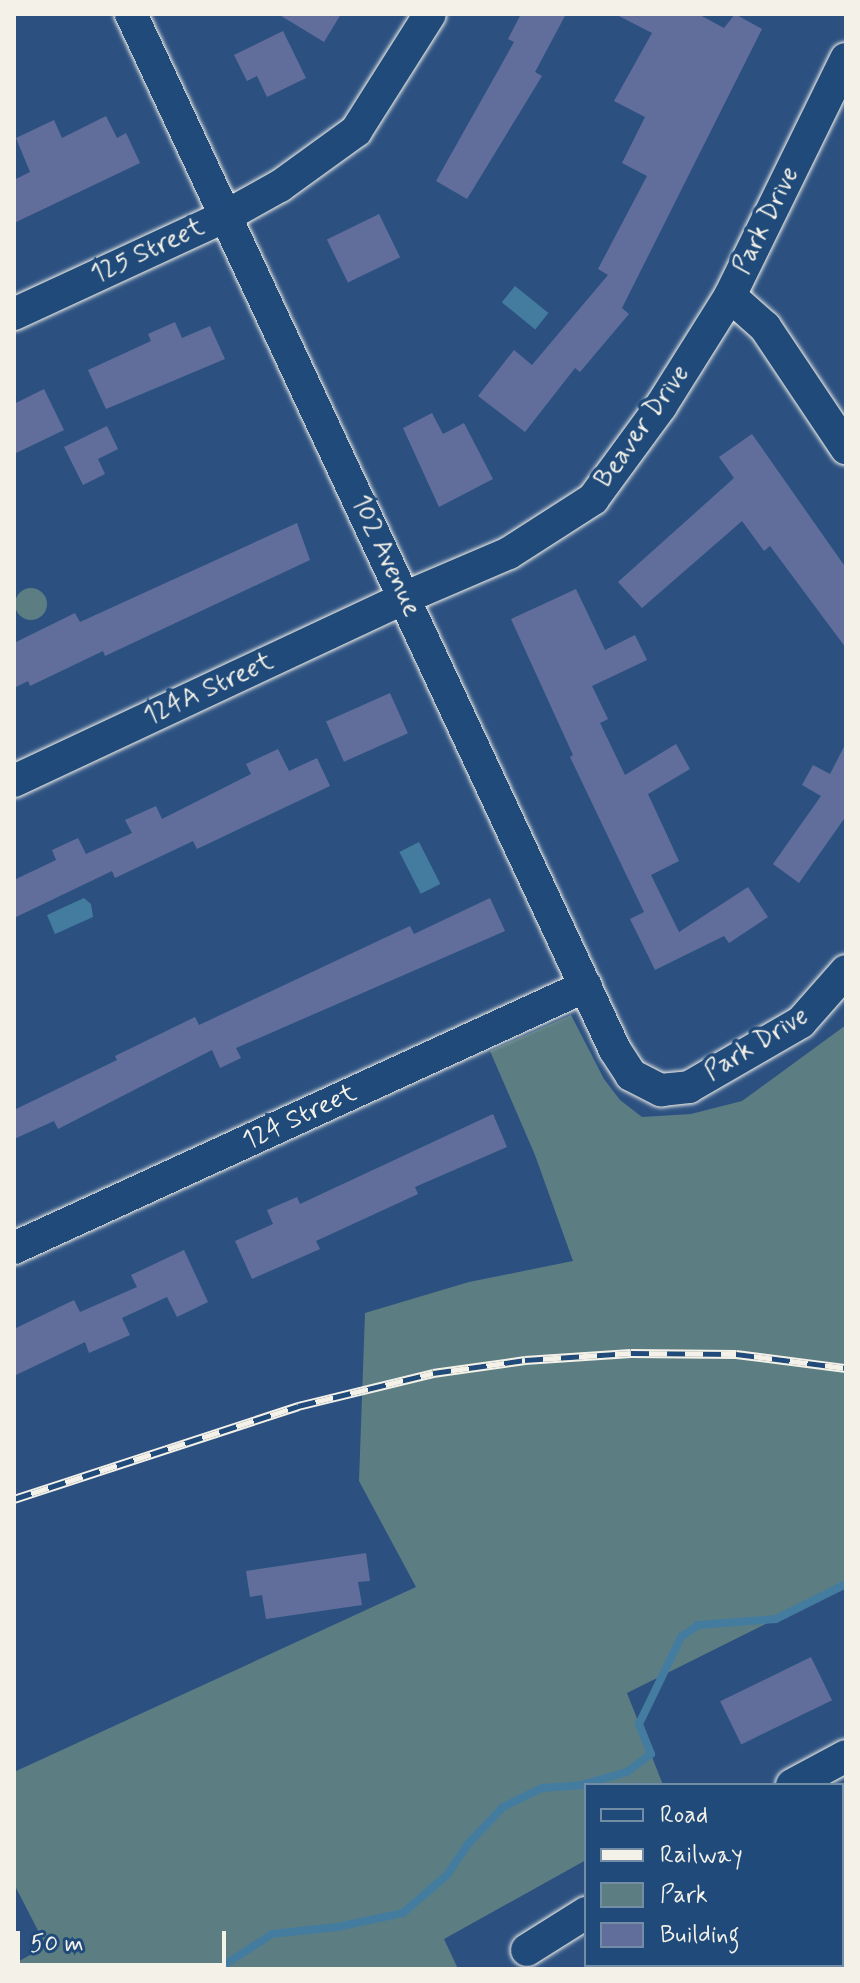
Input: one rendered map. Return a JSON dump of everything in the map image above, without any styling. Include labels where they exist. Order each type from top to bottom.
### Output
[{"type":"street","name":"102 Avenue","points":[[131,14],[623,1063],[631,1075],[652,1088]]},
{"type":"street","name":"125 Street","points":[[14,314],[226,216],[280,186],[356,131],[430,14]]},
{"type":"street","name":"Park Drive","points":[[846,59],[730,296],[765,327],[846,448]]},
{"type":"street","name":"Beaver Drive","points":[[404,598],[509,553],[593,499],[661,406],[730,296]]},
{"type":"street","name":"124A Street","points":[[14,781],[404,598]]},
{"type":"street","name":"Park Drive","points":[[652,1088],[689,1087],[726,1068],[801,1022],[846,971]]},
{"type":"street","name":"124 Street","points":[[14,1248],[586,986]]},
{"type":"street","points":[[796,1783],[846,1756]]},
{"type":"street","points":[[527,1950],[584,1914]]},
{"type":"green space","points":[[31,588],[42,593],[47,604],[42,615],[31,620],[20,615],[15,604],[20,593]]},
{"type":"green space","points":[[571,1015],[604,1079],[620,1100],[642,1117],[691,1114],[742,1101],[846,1025],[846,1584],[627,1693],[662,1783],[584,1783],[584,1861],[444,1939],[458,1969],[14,1969],[14,1964],[46,1946],[14,1884],[14,1772],[416,1587],[359,1481],[365,1313],[469,1282],[573,1261],[535,1155],[490,1051]]},
{"type":"water","points":[[515,286],[548,313],[535,329],[502,302]]},
{"type":"water","points":[[419,842],[440,884],[421,894],[399,852]]},
{"type":"water","points":[[84,898],[91,904],[93,917],[55,934],[47,915]]},
{"type":"building","points":[[278,14],[341,14],[324,42]]},
{"type":"building","points":[[521,14],[566,14],[535,72],[542,76],[467,199],[436,181],[514,42],[508,39]]},
{"type":"building","points":[[615,14],[698,14],[724,28],[735,14],[762,29],[622,308],[629,314],[580,372],[575,368],[525,432],[478,396],[514,350],[532,365],[608,275],[598,269],[647,176],[622,163],[645,117],[614,101],[652,33]]},
{"type":"building","points":[[283,31],[306,78],[267,97],[257,76],[247,81],[234,55]]},
{"type":"building","points":[[106,116],[117,138],[126,133],[140,163],[14,223],[14,180],[30,172],[16,138],[54,120],[62,138]]},
{"type":"building","points":[[379,214],[400,257],[348,283],[327,239]]},
{"type":"building","points":[[175,322],[182,338],[210,326],[225,359],[106,409],[88,370],[151,341],[148,334]]},
{"type":"building","points":[[44,389],[64,430],[14,454],[14,404]]},
{"type":"building","points":[[432,413],[443,434],[464,423],[493,479],[439,507],[403,428]]},
{"type":"building","points":[[107,426],[118,449],[98,459],[105,474],[83,485],[64,447]]},
{"type":"building","points":[[752,434],[846,568],[846,648],[770,546],[764,551],[742,521],[642,608],[618,582],[734,478],[719,457]]},
{"type":"building","points":[[297,523],[310,560],[105,656],[103,651],[30,686],[28,681],[14,688],[14,643],[75,613],[80,622]]},
{"type":"building","points":[[576,589],[605,650],[635,635],[647,660],[592,686],[608,719],[600,723],[625,775],[676,744],[690,769],[648,794],[679,861],[651,875],[679,932],[748,887],[768,917],[729,943],[724,936],[655,970],[630,919],[644,912],[570,757],[573,755],[511,619]]},
{"type":"building","points":[[390,693],[408,733],[344,762],[326,721]]},
{"type":"building","points":[[846,743],[846,816],[799,883],[773,864],[821,796],[802,785],[813,765],[830,774]]},
{"type":"building","points":[[278,749],[289,771],[317,758],[330,786],[197,849],[193,841],[115,878],[112,871],[14,918],[14,880],[56,860],[52,850],[78,838],[86,854],[132,833],[125,820],[156,806],[162,819],[251,774],[246,764]]},
{"type":"building","points":[[490,898],[505,931],[236,1048],[241,1058],[220,1068],[212,1050],[58,1129],[54,1121],[14,1139],[14,1110],[117,1060],[115,1056],[195,1017],[199,1025],[410,926],[414,934]]},
{"type":"building","points":[[493,1114],[507,1147],[415,1187],[418,1194],[316,1241],[320,1249],[252,1279],[235,1241],[273,1224],[267,1210],[297,1197],[300,1204]]},
{"type":"building","points":[[184,1250],[208,1302],[177,1317],[167,1297],[122,1318],[130,1335],[89,1353],[85,1342],[14,1376],[14,1329],[74,1300],[80,1312],[137,1287],[131,1275]]},
{"type":"building","points":[[366,1553],[370,1581],[358,1582],[362,1605],[266,1619],[262,1595],[250,1597],[246,1571]]},
{"type":"building","points":[[811,1657],[832,1700],[741,1744],[720,1701]]},
{"type":"waterway","points":[[588,1783],[627,1772],[651,1754],[639,1724],[681,1637],[698,1625],[776,1619],[846,1584]]},
{"type":"waterway","points":[[218,1969],[272,1934],[337,1927],[403,1913],[447,1875],[467,1845],[503,1807],[542,1788],[584,1784]]},
{"type":"railway","points":[[14,1499],[298,1406],[433,1373],[525,1360],[631,1353],[736,1354],[846,1368]]}]
